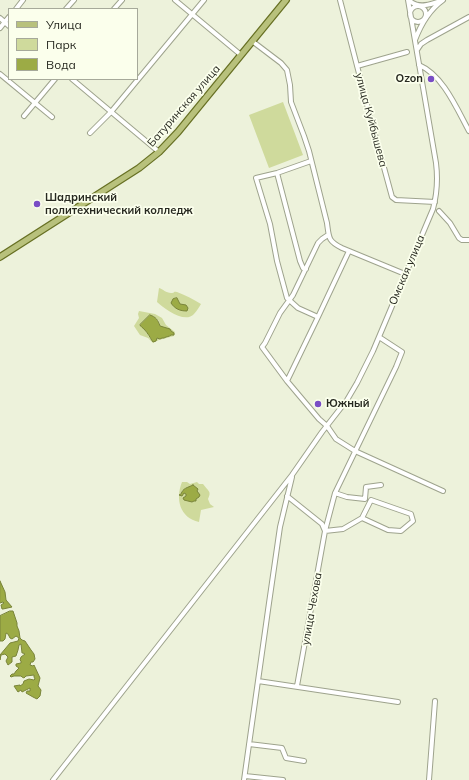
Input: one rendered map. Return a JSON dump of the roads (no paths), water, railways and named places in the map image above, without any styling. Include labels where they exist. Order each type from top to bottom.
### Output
[{"type":"main road","name":"Батуринская улица","points":[[0,257],[139,168],[159,152],[178,132],[286,0]]},
{"type":"street","points":[[17,8],[23,0]]},
{"type":"street","points":[[67,8],[74,0]]},
{"type":"street","points":[[115,8],[122,0]]},
{"type":"street","points":[[175,0],[241,55]]},
{"type":"street","points":[[138,80],[204,0]]},
{"type":"street","name":"улица Куйбышева","points":[[340,0],[392,197],[396,200],[435,202]]},
{"type":"street","name":"Омская улица","points":[[408,0],[419,6]]},
{"type":"street","name":"Омская улица","points":[[53,780],[292,475],[347,400],[373,351],[433,209],[437,188],[437,171],[408,0]]},
{"type":"street","points":[[442,0],[421,21],[413,20],[410,15],[413,8],[416,6],[442,0]]},
{"type":"street","points":[[415,41],[426,14],[426,10],[419,6]]},
{"type":"street","points":[[417,50],[421,44],[427,40],[469,17]]},
{"type":"street","points":[[0,18],[8,25]]},
{"type":"street","points":[[0,28],[8,18]]},
{"type":"street","points":[[252,41],[281,63],[287,70],[291,102],[309,151],[330,240],[334,244],[349,251],[406,274]]},
{"type":"street","points":[[357,66],[407,52]]},
{"type":"street","points":[[419,65],[424,67],[439,80],[469,131]]},
{"type":"street","points":[[0,74],[52,117]]},
{"type":"street","points":[[24,116],[54,80]]},
{"type":"street","points":[[73,80],[159,152]]},
{"type":"street","points":[[90,133],[111,112],[138,80]]},
{"type":"street","points":[[311,161],[277,173],[256,178],[270,224],[282,284],[287,298],[298,308],[318,317]]},
{"type":"street","points":[[277,173],[300,261],[303,268],[306,269]]},
{"type":"street","points":[[439,210],[450,223],[459,238],[462,240],[469,240]]},
{"type":"street","points":[[328,235],[318,243],[312,253],[306,269],[290,300],[280,313],[262,347],[287,381],[319,419],[327,426],[336,439],[355,451],[443,491]]},
{"type":"street","points":[[287,381],[349,251]]},
{"type":"street","name":"улица Чехова","points":[[297,686],[325,531],[335,493],[402,352],[378,337]]},
{"type":"street","points":[[283,780],[244,778],[280,527],[292,475]]},
{"type":"street","points":[[335,493],[347,497],[365,499],[366,487],[381,485]]},
{"type":"street","points":[[287,496],[322,524],[325,531],[343,529],[362,518],[371,500],[411,514],[413,521],[401,531],[388,530],[362,518]]},
{"type":"street","points":[[258,680],[398,702]]},
{"type":"street","points":[[429,780],[435,701]]},
{"type":"street","points":[[249,744],[282,748],[286,758],[304,761]]},
{"type":"water","points":[[177,298],[180,304],[186,305],[188,308],[187,311],[182,311],[174,307],[171,303],[173,299]]},
{"type":"water","points":[[150,315],[156,319],[160,326],[170,329],[174,335],[160,339],[157,338],[156,341],[153,342],[147,332],[140,325]]},
{"type":"water","points":[[193,485],[198,489],[197,491],[200,495],[199,497],[196,501],[192,502],[184,500],[183,498],[186,494],[184,493],[182,496],[179,495],[184,489]]},
{"type":"water","points":[[0,581],[5,592],[6,600],[12,607],[2,609],[1,605],[4,603],[0,603]]},
{"type":"water","points":[[13,611],[20,638],[25,641],[34,654],[35,659],[30,665],[34,665],[40,678],[38,686],[41,690],[40,696],[37,699],[26,693],[27,691],[30,691],[30,688],[22,692],[21,690],[18,692],[14,686],[20,686],[24,681],[29,679],[34,680],[34,675],[26,676],[24,678],[21,676],[10,676],[19,668],[16,664],[21,663],[21,657],[25,654],[22,653],[21,644],[19,645],[16,656],[12,657],[12,662],[8,665],[6,661],[8,657],[5,654],[1,655],[0,660],[0,655],[10,643],[18,641],[19,638],[16,636],[12,639],[6,633],[5,639],[0,641],[0,616]]},
{"type":"place","name":"Ozon","points":[[431,79]]},
{"type":"place","name":"Шадринский политехнический колледж","points":[[37,204]]},
{"type":"place","name":"Южный","points":[[318,404]]}]
